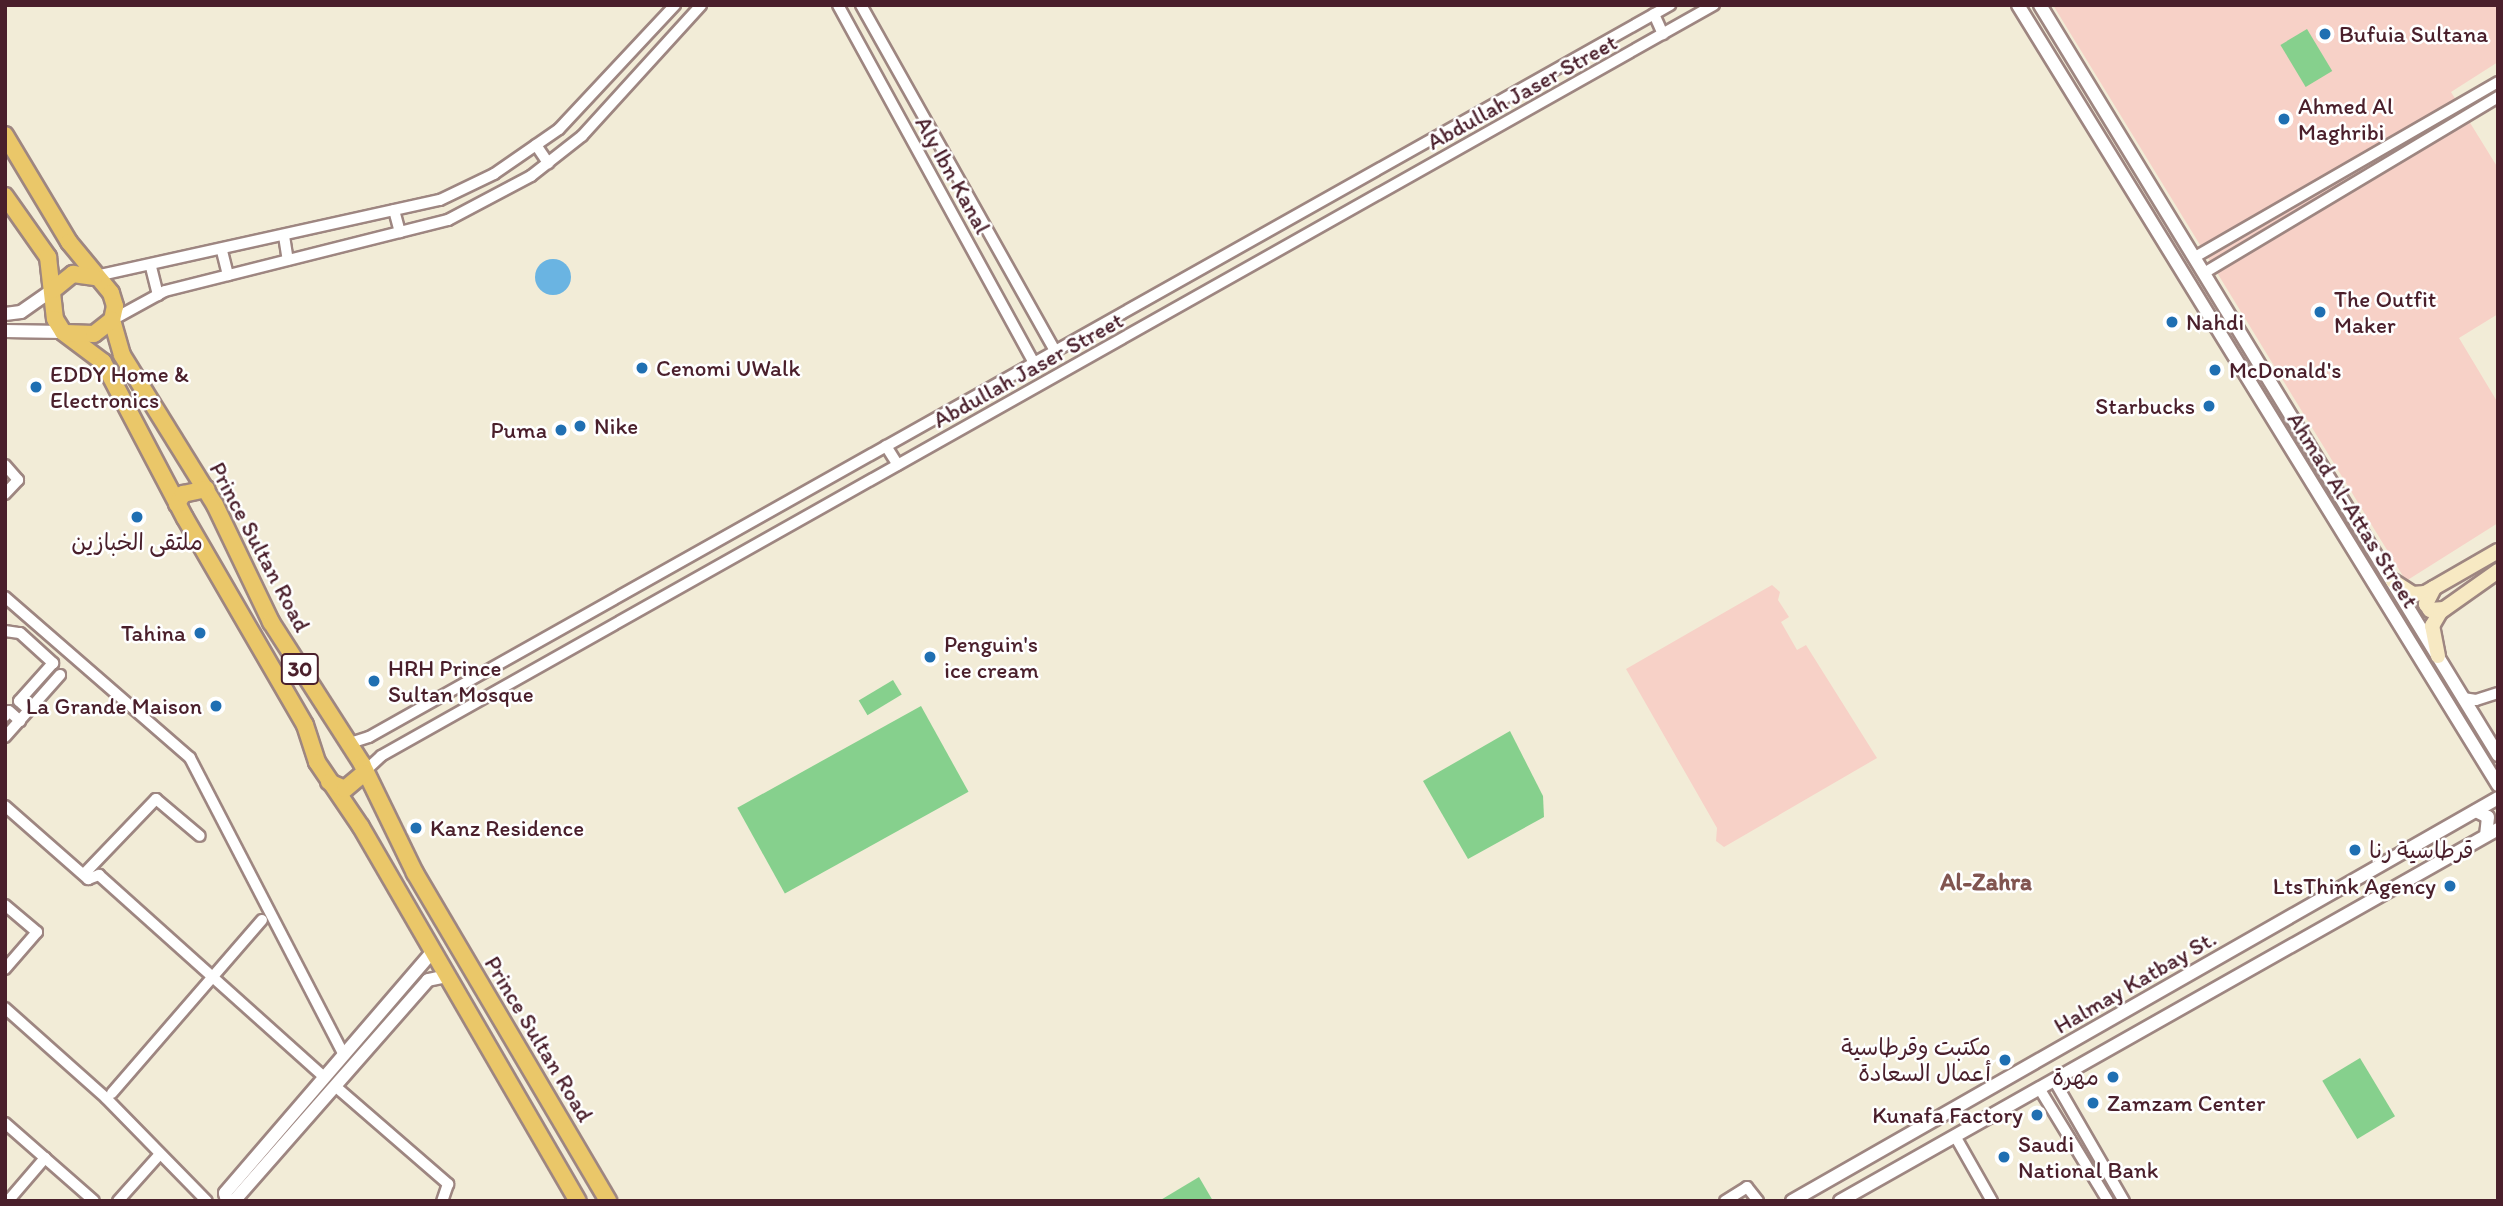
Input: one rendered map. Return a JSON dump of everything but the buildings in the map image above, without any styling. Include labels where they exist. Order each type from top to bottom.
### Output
[{"type":"main road","name":"Prince Sultan Road","points":[[5,135],[69,242],[94,277],[111,293],[115,306],[112,320],[122,355],[206,489],[271,622],[364,773],[415,873],[608,1201]]},
{"type":"main road","points":[[5,196],[48,257],[53,290],[52,308],[63,332],[94,334],[112,320]]},
{"type":"main road","points":[[53,290],[73,274],[94,277]]},
{"type":"main road","name":"Prince Sultan Road","points":[[63,332],[103,362],[181,511],[305,725],[328,782],[361,827],[578,1201]]},
{"type":"main road","points":[[206,489],[193,489],[181,511],[198,520],[215,505]]},
{"type":"main road","points":[[2392,581],[2413,594],[2434,588],[2498,551]]},
{"type":"main road","points":[[2438,656],[2432,626],[2444,609],[2498,571]]},
{"type":"main road","points":[[2434,588],[2426,604],[2430,610],[2444,609]]},
{"type":"main road","points":[[328,782],[345,789],[364,773]]},
{"type":"street","points":[[112,320],[158,295],[448,220],[490,198],[548,163],[582,136],[701,5]]},
{"type":"street","name":"Aly Ibn Kanal","points":[[838,5],[1034,363]]},
{"type":"street","points":[[861,5],[1055,351]]},
{"type":"street","name":"Abdullah Jaser Street","points":[[347,744],[369,737],[1670,5]]},
{"type":"street","name":"Abdullah Jaser Street","points":[[364,773],[382,756],[1714,5]]},
{"type":"street","name":"Ahmad Al-Attas Street","points":[[2018,5],[2498,785]]},
{"type":"street","name":"Ahmad Al-Attas Street","points":[[2040,5],[2498,755]]},
{"type":"street","points":[[94,277],[151,267],[440,200],[481,180],[559,130],[674,6],[688,19]]},
{"type":"street","points":[[1654,14],[1662,34]]},
{"type":"street","points":[[2194,257],[2498,82]]},
{"type":"street","points":[[601,84],[617,98]]},
{"type":"street","points":[[2204,273],[2498,97]]},
{"type":"street","points":[[536,145],[548,163]]},
{"type":"street","points":[[481,180],[490,198]]},
{"type":"street","points":[[394,210],[400,232]]},
{"type":"street","points":[[284,236],[288,260]]},
{"type":"street","points":[[222,251],[228,275]]},
{"type":"street","points":[[151,267],[158,295]]},
{"type":"street","points":[[5,314],[21,312],[53,290]]},
{"type":"street","points":[[5,331],[63,332]]},
{"type":"street","points":[[886,446],[898,465]]},
{"type":"street","points":[[5,465],[18,480],[5,494]]},
{"type":"street","points":[[5,597],[190,758],[343,1053]]},
{"type":"street","points":[[5,631],[20,633],[53,663],[19,701],[29,710]]},
{"type":"street","points":[[5,737],[60,675]]},
{"type":"street","points":[[2463,698],[2476,700],[2498,693]]},
{"type":"street","points":[[5,716],[9,711],[20,720]]},
{"type":"street","name":"Halmay Katbay St.","points":[[1792,1201],[2498,798]]},
{"type":"street","points":[[83,874],[156,799],[200,836]]},
{"type":"street","points":[[5,806],[88,879],[99,876],[323,1076]]},
{"type":"street","points":[[2476,811],[2488,817],[2492,832]]},
{"type":"street","name":"Halmay Katbay St.","points":[[1840,1201],[2492,832]]},
{"type":"street","points":[[5,905],[37,932],[5,969]]},
{"type":"street","points":[[112,1093],[262,920]]},
{"type":"street","points":[[227,1201],[225,1193],[433,951]]},
{"type":"street","points":[[234,1201],[428,981],[447,976]]},
{"type":"street","points":[[5,1008],[106,1098],[207,1201]]},
{"type":"street","points":[[2054,1080],[2124,1201]]},
{"type":"street","points":[[335,1086],[449,1184],[442,1201]]},
{"type":"street","points":[[2039,1088],[2108,1201]]},
{"type":"street","points":[[5,1123],[94,1201]]},
{"type":"street","points":[[1955,1136],[1992,1201]]},
{"type":"street","points":[[118,1201],[159,1154]]},
{"type":"street","points":[[8,1201],[45,1158]]},
{"type":"street","points":[[1724,1201],[1747,1187],[1759,1201]]},
{"type":"shaded area","points":[[2053,5],[2498,5],[2498,62],[2451,92],[2498,168],[2498,314],[2459,338],[2498,403],[2498,523],[2406,581]]},
{"type":"shaded area","points":[[1772,585],[1780,592],[1778,600],[1789,617],[1781,622],[1797,650],[1806,645],[1877,758],[1724,847],[1716,841],[1717,828],[1626,669]]},
{"type":"green space","points":[[2307,29],[2332,71],[2306,87],[2280,45]]},
{"type":"green space","points":[[893,680],[902,695],[867,715],[859,701]]},
{"type":"green space","points":[[921,706],[969,792],[785,894],[737,808]]},
{"type":"green space","points":[[1510,731],[1543,796],[1544,817],[1468,859],[1423,781]]},
{"type":"green space","points":[[2360,1058],[2395,1116],[2357,1139],[2322,1081]]},
{"type":"green space","points":[[1199,1177],[1213,1201],[1159,1201]]},
{"type":"water","points":[[553,259],[566,264],[571,277],[566,290],[553,295],[540,290],[535,277],[540,264]]},
{"type":"place","name":"Bufuia Sultana","points":[[2325,34]]},
{"type":"place","name":"Ahmed Al Maghribi","points":[[2284,119]]},
{"type":"place","name":"The Outfit Maker","points":[[2320,312]]},
{"type":"place","name":"Nahdi","points":[[2172,322]]},
{"type":"place","name":"Cenomi UWalk","points":[[642,368]]},
{"type":"place","name":"McDonald's","points":[[2215,370]]},
{"type":"place","name":"EDDY Home & Electronics","points":[[36,387]]},
{"type":"place","name":"Starbucks","points":[[2209,406]]},
{"type":"place","name":"Nike","points":[[580,426]]},
{"type":"place","name":"Puma","points":[[561,430]]},
{"type":"place","name":"ملتقى الخبازين","points":[[137,517]]},
{"type":"place","name":"Tahina","points":[[200,633]]},
{"type":"place","name":"Penguin's ice cream","points":[[930,657]]},
{"type":"place","name":"HRH Prince Sultan Mosque","points":[[374,681]]},
{"type":"place","name":"La Grande Maison","points":[[216,706]]},
{"type":"place","name":"Kanz Residence","points":[[416,828]]},
{"type":"place","name":"قرطاسية رنا","points":[[2355,850]]},
{"type":"place","name":"LtsThink Agency","points":[[2450,886]]},
{"type":"place","name":"مكتبت وقرطاسية أعمال السعادة","points":[[2005,1060]]},
{"type":"place","name":"مهرة","points":[[2113,1077]]},
{"type":"place","name":"Zamzam Center","points":[[2093,1103]]},
{"type":"place","name":"Kunafa Factory","points":[[2037,1115]]},
{"type":"place","name":"Saudi National Bank","points":[[2004,1157]]},
{"type":"district","name":"Al-Zahra","points":[[1986,882]]}]
